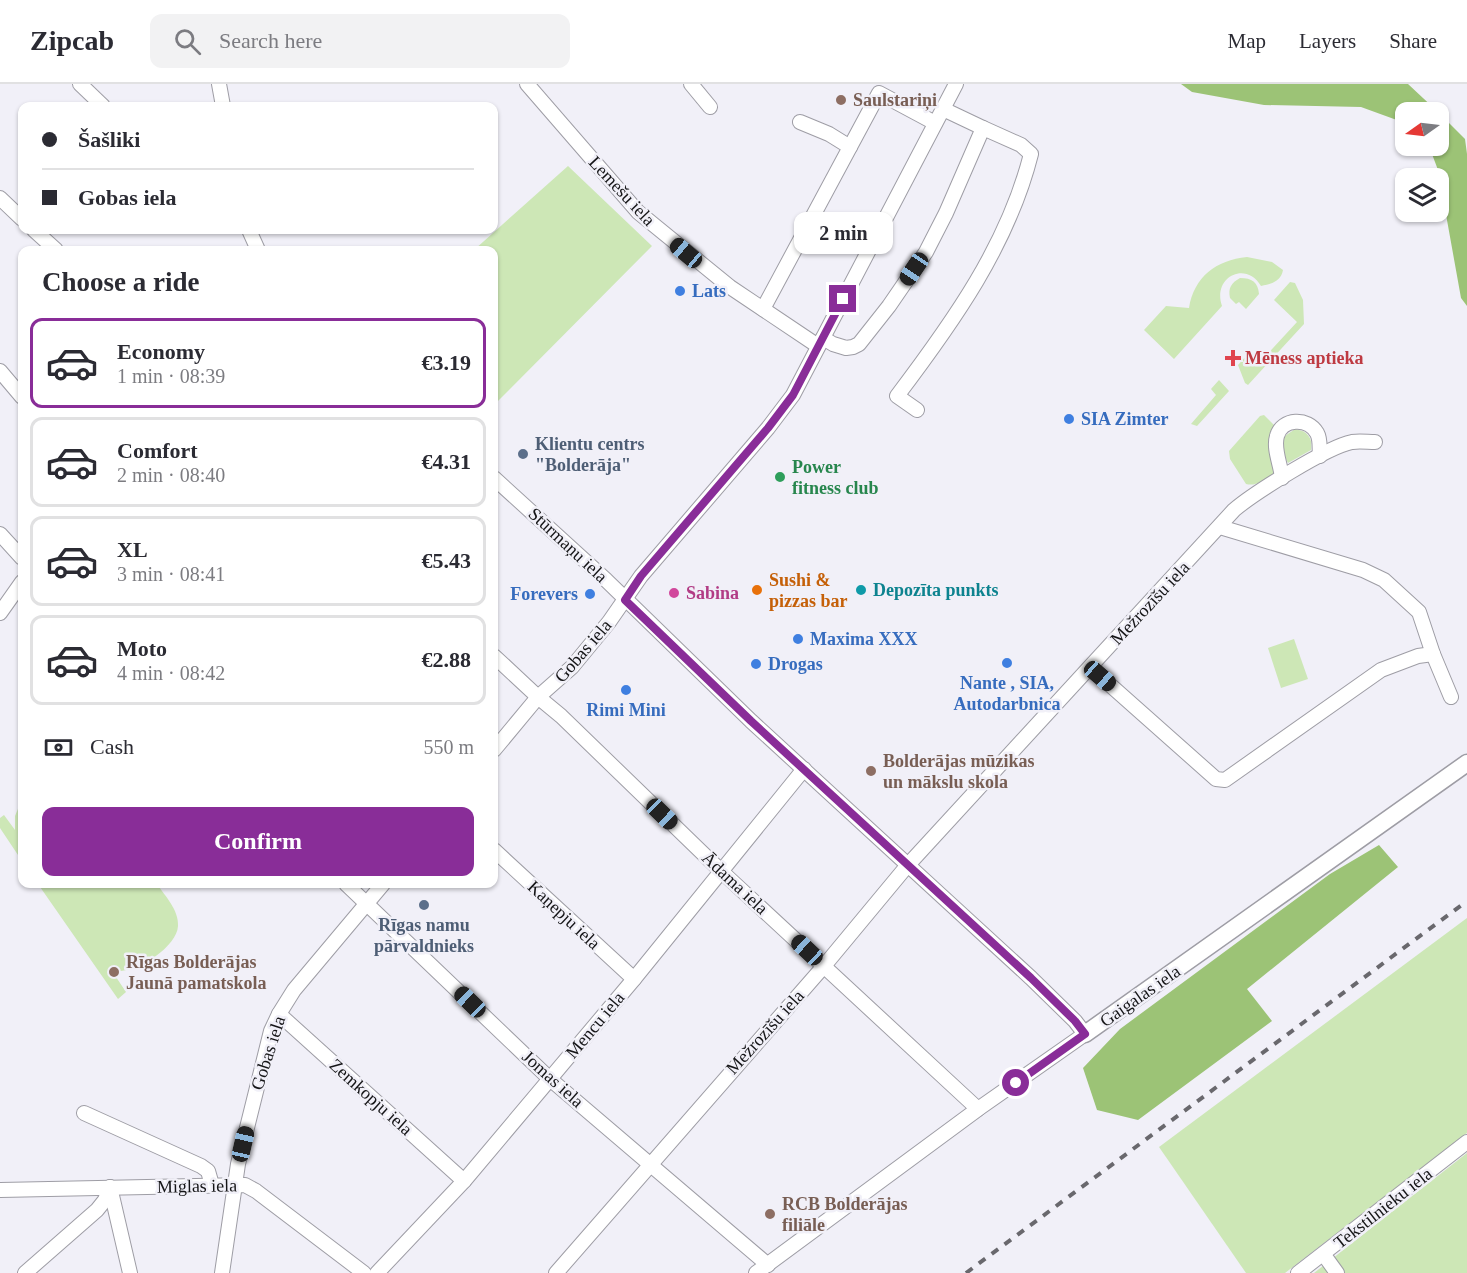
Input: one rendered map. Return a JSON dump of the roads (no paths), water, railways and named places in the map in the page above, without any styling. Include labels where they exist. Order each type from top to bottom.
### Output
[{"type":"main road","name":"Gaigalas iela","points":[[1085,1034],[1467,763]]},
{"type":"street","points":[[80,84],[100,102]]},
{"type":"street","points":[[219,84],[222,102]]},
{"type":"street","name":"Lemešu iela","points":[[527,84],[638,212],[730,287],[763,309],[821,342],[846,348],[859,344],[889,306],[931,243],[983,128]]},
{"type":"street","points":[[691,84],[710,107]]},
{"type":"street","name":"Gobas iela","points":[[498,745],[538,698],[572,668],[641,576],[768,428],[793,395],[956,84]]},
{"type":"street","points":[[763,309],[879,93],[935,123]]},
{"type":"street","points":[[917,410],[897,396],[946,330],[996,250],[1014,209],[1031,154],[1020,145],[943,109]]},
{"type":"street","points":[[800,122],[829,134],[850,147]]},
{"type":"street","points":[[0,198],[18,215]]},
{"type":"street","points":[[38,234],[52,246]]},
{"type":"street","points":[[0,371],[18,392]]},
{"type":"street","points":[[1282,478],[1276,440],[1283,426],[1300,421],[1310,424],[1319,439],[1320,456]]},
{"type":"street","name":"Mežrozīšu iela","points":[[556,1273],[824,966],[907,866],[1243,503],[1320,456],[1350,442],[1375,442]]},
{"type":"street","name":"Stūrmaņu iela","points":[[498,482],[1038,986],[1075,1021],[1085,1034]]},
{"type":"street","points":[[1220,527],[1363,570],[1384,580],[1419,612],[1451,697]]},
{"type":"street","points":[[0,534],[18,554]]},
{"type":"street","points":[[0,614],[18,588]]},
{"type":"street","points":[[1091,668],[1216,779],[1226,780],[1381,670],[1418,656],[1433,654]]},
{"type":"street","name":"Ādama iela","points":[[498,660],[538,698],[561,716],[721,871],[978,1109]]},
{"type":"street","name":"Mencu iela","points":[[377,1273],[464,1181],[634,979],[804,769]]},
{"type":"street","name":"Kaņepju iela","points":[[498,854],[634,979]]},
{"type":"street","name":"Jomas iela","points":[[350,888],[550,1079],[768,1265]]},
{"type":"street","name":"Gobas iela","points":[[222,1273],[235,1184],[271,1031],[294,990],[379,888]]},
{"type":"street","name":"Zemkopju iela","points":[[279,1014],[464,1181]]},
{"type":"street","name":"Gaigalas iela","points":[[756,1273],[978,1109],[1085,1034]]},
{"type":"street","points":[[84,1113],[201,1166],[208,1171],[212,1185]]},
{"type":"street","name":"Tekstilnieku iela","points":[[1298,1273],[1467,1142]]},
{"type":"street","name":"Miglas iela","points":[[0,1190],[244,1185],[256,1191],[364,1273]]},
{"type":"street","points":[[25,1273],[97,1210],[105,1200],[110,1187]]},
{"type":"street","points":[[110,1187],[130,1273]]},
{"type":"street","points":[[1324,1255],[1337,1273]]},
{"type":"railway","points":[[966,1273],[1467,901]]},
{"type":"place","name":"Saulstariņi","points":[[841,100]]},
{"type":"place","name":"Lats","points":[[680,291]]},
{"type":"place","name":"Mēness aptieka","points":[[1233,358]]},
{"type":"place","name":"SIA Zimter","points":[[1069,419]]},
{"type":"place","name":"Klientu centrs \"Bolderāja\"","points":[[523,454]]},
{"type":"place","name":"Power fitness club","points":[[780,477]]},
{"type":"place","name":"Sushi & pizzas bar","points":[[757,590]]},
{"type":"place","name":"Depozīta punkts","points":[[861,590]]},
{"type":"place","name":"Sabina","points":[[674,593]]},
{"type":"place","name":"Forevers","points":[[590,594]]},
{"type":"place","name":"Maxima XXX","points":[[798,639]]},
{"type":"place","name":"Nante , SIA, Autodarbnica","points":[[1007,663]]},
{"type":"place","name":"Drogas","points":[[756,664]]},
{"type":"place","name":"Rimi Mini","points":[[626,690]]},
{"type":"place","name":"Bolderājas mūzikas un mākslu skola","points":[[871,771]]},
{"type":"place","name":"Rīgas namu pārvaldnieks","points":[[424,905]]},
{"type":"place","name":"Rīgas Bolderājas Jaunā pamatskola","points":[[114,972]]},
{"type":"place","name":"RCB Bolderājas filiāle","points":[[770,1214]]}]
